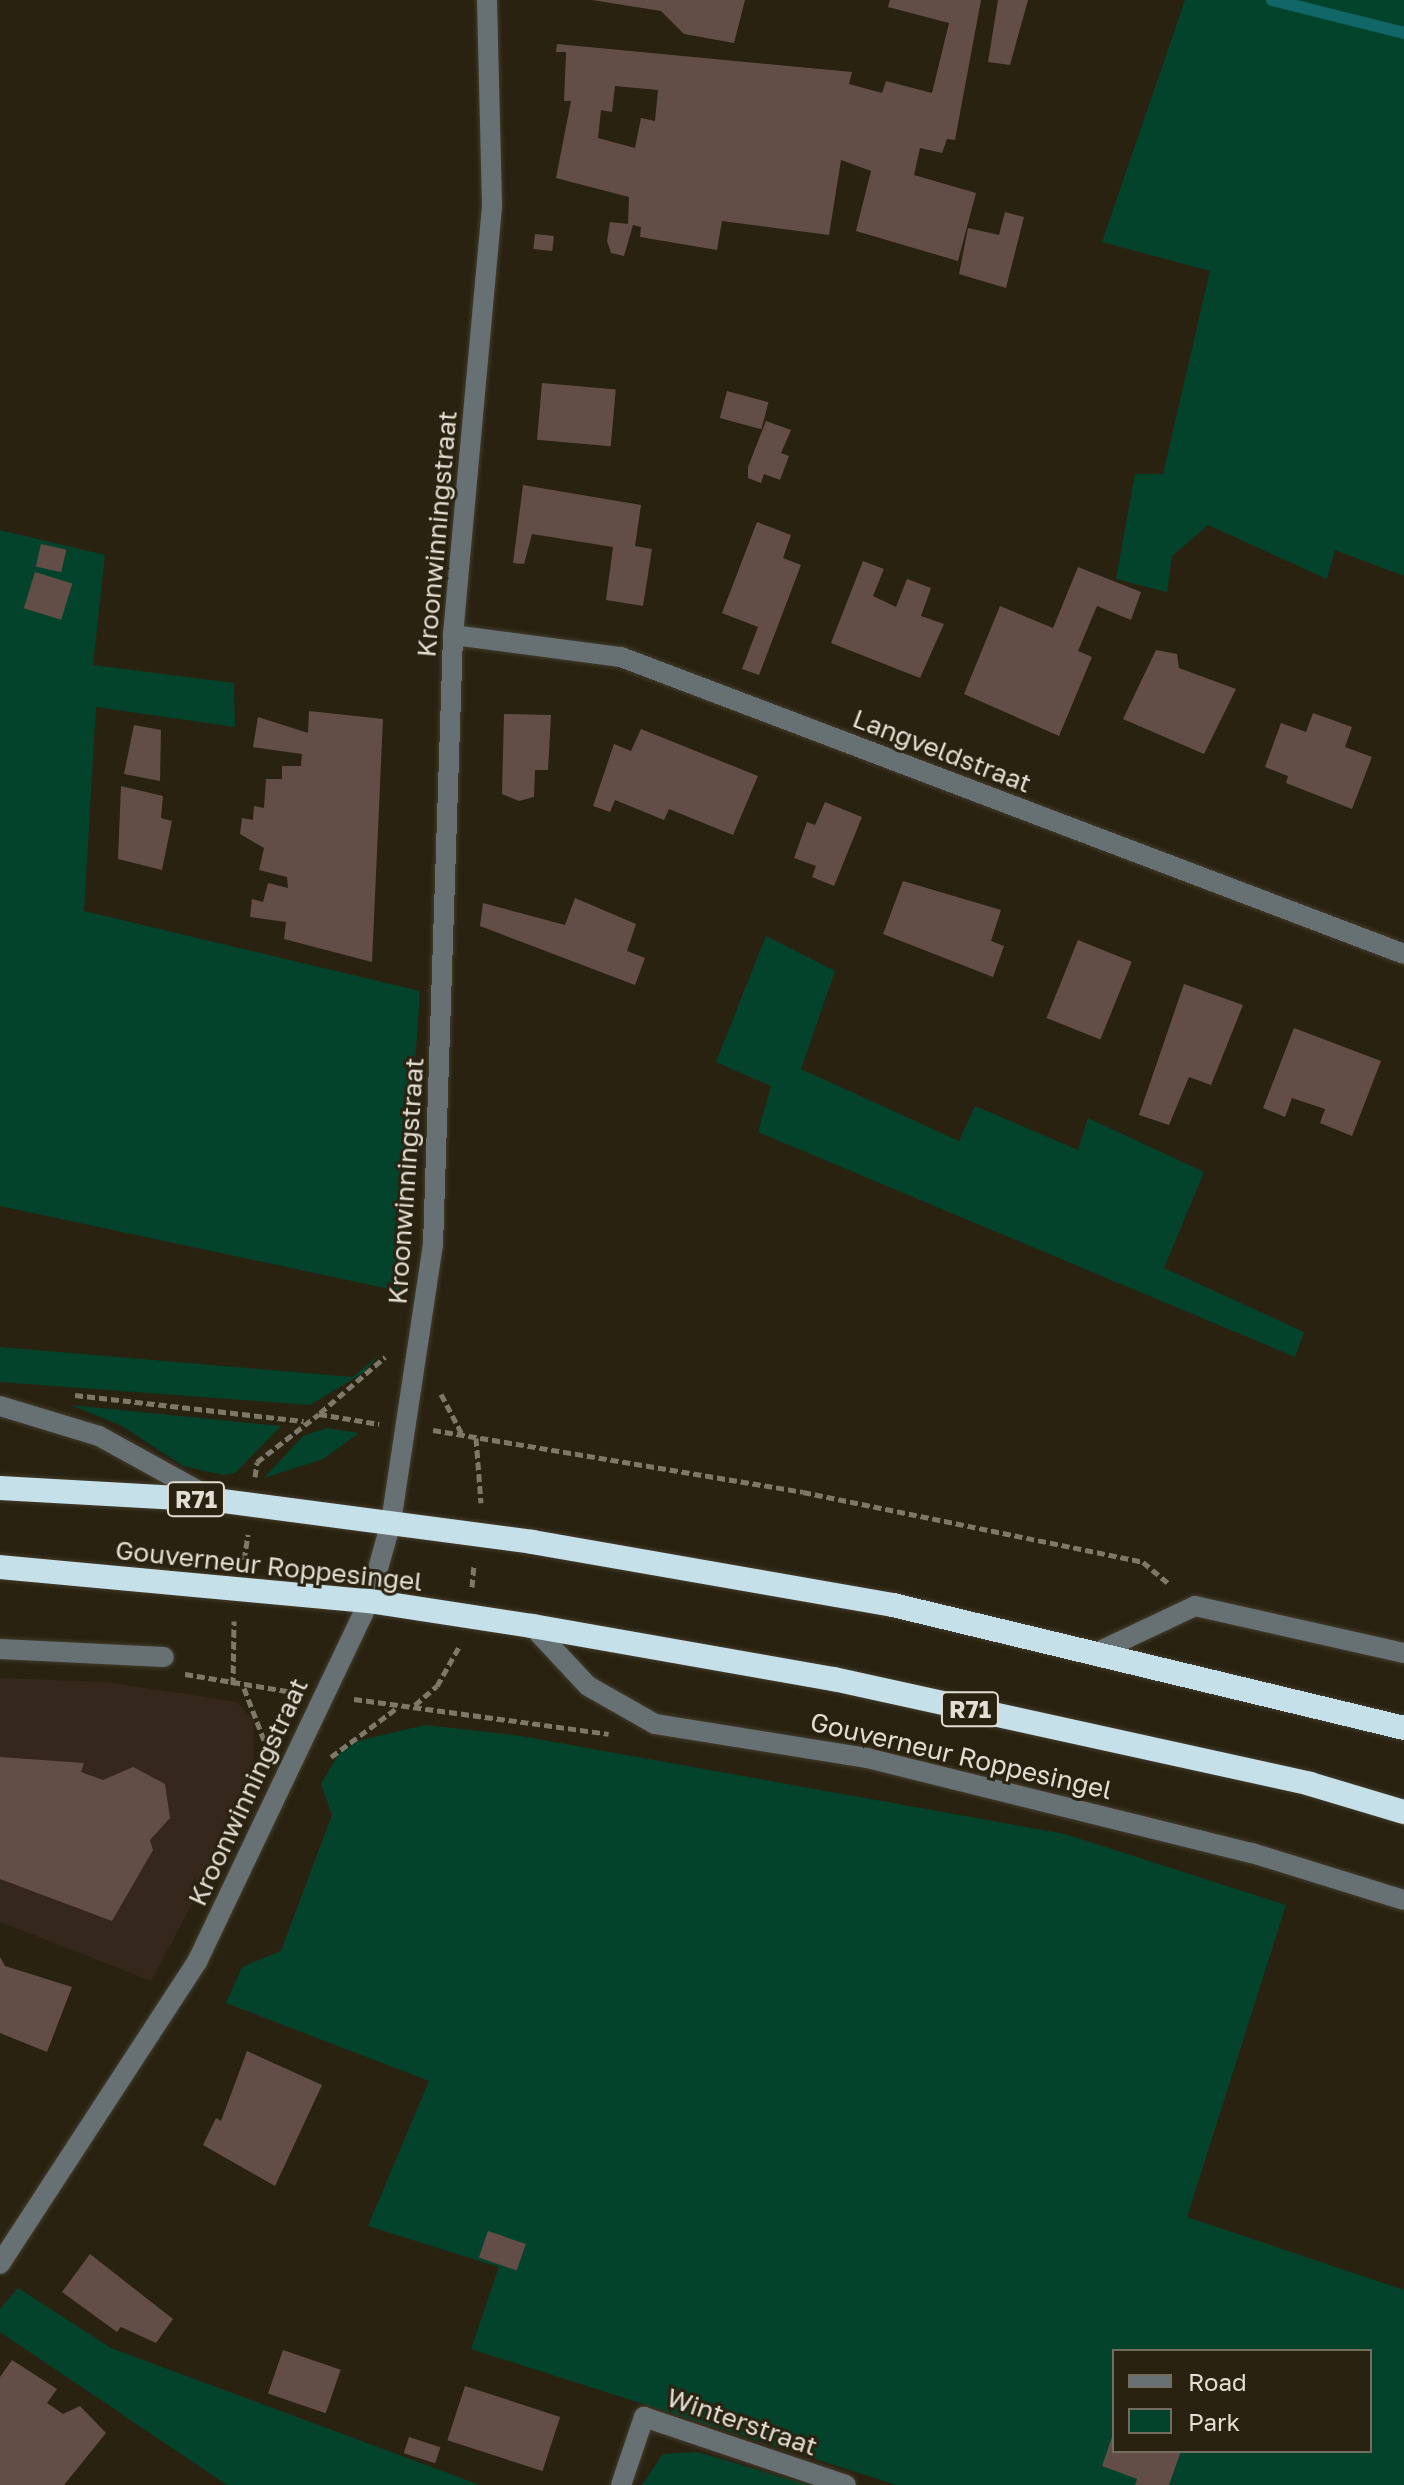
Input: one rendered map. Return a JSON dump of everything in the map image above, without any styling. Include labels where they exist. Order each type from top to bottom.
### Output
[{"type":"highway","name":"R71","points":[[0,1488],[215,1500],[391,1522],[893,1605],[1102,1650],[1404,1728]]},
{"type":"highway","name":"Gouverneur Roppesingel","points":[[0,1567],[369,1601],[468,1619],[532,1626],[834,1679],[1310,1784],[1404,1812]]},
{"type":"street","name":"Kroonwinningstraat","points":[[0,2264],[197,1962],[321,1693],[369,1601],[391,1522],[433,1245],[453,635],[492,205],[487,0]]},
{"type":"street","name":"Langveldstraat","points":[[453,635],[621,657],[1404,954]]},
{"type":"street","points":[[6,1406],[99,1436],[215,1500]]},
{"type":"street","points":[[1102,1650],[1195,1606],[1404,1653]]},
{"type":"street","name":"Gouverneur Roppesingel","points":[[532,1626],[588,1686],[655,1724],[867,1758],[1252,1853],[1404,1900]]},
{"type":"street","points":[[0,1649],[164,1657]]},
{"type":"street","name":"Winterstraat","points":[[621,2485],[644,2417],[846,2485]]},
{"type":"path","points":[[319,1414],[366,1379],[389,1346]]},
{"type":"path","points":[[6,1406],[62,1394],[305,1421],[257,1462],[239,1588],[233,1685]]},
{"type":"path","points":[[414,1706],[454,1660],[468,1619],[484,1480],[476,1438],[803,1492],[1143,1562],[1195,1606]]},
{"type":"path","points":[[164,1657],[188,1677],[244,1688],[321,1693],[397,1707],[414,1706],[623,1737],[655,1724]]},
{"type":"path","points":[[244,1688],[267,1748],[265,1761]]},
{"type":"path","points":[[327,1762],[397,1707]]},
{"type":"shaded area","points":[[0,1678],[107,1682],[237,1702],[254,1721],[253,1789],[151,1981],[0,1922]]},
{"type":"green space","points":[[1185,0],[1404,0],[1404,576],[1335,550],[1327,579],[1208,525],[1172,556],[1167,592],[1116,579],[1135,474],[1163,474],[1210,271],[1102,242]]},
{"type":"green space","points":[[0,530],[105,555],[93,665],[234,683],[235,727],[96,707],[84,911],[420,991],[399,1291],[0,1206]]},
{"type":"green space","points":[[766,936],[835,971],[801,1069],[959,1141],[975,1106],[1078,1150],[1088,1118],[1204,1172],[1164,1268],[1304,1332],[1295,1357],[758,1132],[771,1086],[716,1062]]},
{"type":"green space","points":[[0,1347],[353,1377],[381,1353],[363,1373],[310,1405],[0,1382]]},
{"type":"green space","points":[[71,1405],[281,1426],[235,1473],[223,1475],[183,1466],[122,1426]]},
{"type":"green space","points":[[327,1428],[359,1433],[323,1459],[264,1478],[303,1436]]},
{"type":"green space","points":[[425,1725],[515,1735],[1065,1834],[1286,1905],[1187,2217],[1404,2290],[1404,2485],[897,2485],[471,2349],[499,2267],[368,2226],[429,2081],[226,2003],[242,1967],[281,1951],[332,1815],[321,1784],[338,1755],[358,1741]]},
{"type":"green space","points":[[18,2288],[111,2348],[480,2485],[227,2485],[0,2332],[0,2309]]},
{"type":"green space","points":[[698,2452],[808,2485],[642,2485],[663,2454]]},
{"type":"building","points":[[592,0],[745,0],[734,43],[684,34],[661,11]]},
{"type":"building","points":[[890,0],[981,0],[955,140],[947,139],[942,153],[920,148],[914,175],[976,193],[958,261],[856,231],[871,171],[841,160],[829,235],[722,221],[717,250],[640,237],[641,227],[633,225],[624,256],[611,253],[607,241],[610,222],[628,224],[629,197],[556,178],[571,101],[564,101],[566,52],[556,52],[557,44],[852,72],[849,84],[882,93],[886,81],[932,93],[949,23],[888,7]],"holes":[[[615,86],[658,90],[655,121],[641,118],[635,148],[598,138],[601,110],[612,112]]]},
{"type":"building","points":[[998,0],[1028,0],[1010,65],[988,62]]},
{"type":"building","points":[[1005,212],[1024,217],[1006,288],[959,274],[968,228],[999,235]]},
{"type":"building","points":[[535,234],[554,236],[552,251],[533,249]]},
{"type":"building","points":[[542,383],[616,389],[611,446],[537,440]]},
{"type":"building","points":[[727,391],[769,402],[761,429],[720,418]]},
{"type":"building","points":[[766,421],[791,430],[781,453],[789,456],[780,480],[764,474],[761,483],[748,478],[748,467]]},
{"type":"building","points":[[523,485],[641,505],[635,546],[652,549],[643,606],[606,600],[613,547],[532,534],[524,564],[513,563]]},
{"type":"building","points":[[757,522],[791,535],[783,558],[801,565],[759,675],[742,669],[758,627],[722,613]]},
{"type":"building","points":[[41,544],[66,550],[61,572],[36,566]]},
{"type":"building","points":[[863,561],[884,569],[873,596],[896,607],[907,579],[931,588],[921,616],[944,624],[920,678],[831,643]]},
{"type":"building","points":[[1078,567],[1141,592],[1131,620],[1097,606],[1078,651],[1092,657],[1059,736],[964,694],[1000,606],[1053,628]]},
{"type":"building","points":[[35,572],[72,583],[61,620],[24,608]]},
{"type":"building","points":[[1156,650],[1177,654],[1179,668],[1236,689],[1204,754],[1123,719]]},
{"type":"building","points":[[309,711],[383,719],[372,962],[284,939],[286,922],[250,917],[252,899],[263,902],[268,883],[288,888],[287,877],[259,870],[264,848],[240,834],[242,818],[253,820],[254,806],[264,808],[266,779],[282,779],[282,766],[301,766],[302,754],[253,747],[258,717],[308,733]]},
{"type":"building","points":[[1313,713],[1352,727],[1345,747],[1372,757],[1352,809],[1286,783],[1288,776],[1265,767],[1281,723],[1306,732]]},
{"type":"building","points":[[504,714],[551,715],[548,770],[535,770],[534,797],[519,801],[502,794]]},
{"type":"building","points":[[134,725],[161,730],[160,781],[124,774]]},
{"type":"building","points":[[641,729],[758,776],[733,835],[669,809],[664,820],[615,800],[610,812],[593,806],[614,744],[631,751]]},
{"type":"building","points":[[121,786],[163,796],[161,818],[172,821],[162,870],[118,859]]},
{"type":"building","points":[[825,802],[862,817],[834,886],[812,877],[816,866],[794,858],[807,822],[815,825]]},
{"type":"building","points":[[903,881],[1001,910],[991,941],[1004,946],[993,977],[883,934]]},
{"type":"building","points":[[575,898],[636,924],[627,951],[645,958],[635,985],[480,926],[483,903],[565,925]]},
{"type":"building","points":[[1078,940],[1132,962],[1100,1040],[1047,1018]]},
{"type":"building","points":[[1184,984],[1243,1005],[1211,1085],[1189,1077],[1169,1125],[1139,1115]]},
{"type":"building","points":[[1294,1028],[1381,1061],[1352,1136],[1320,1123],[1325,1109],[1292,1098],[1285,1117],[1263,1108]]},
{"type":"building","points":[[0,1757],[84,1763],[81,1772],[103,1780],[133,1767],[165,1784],[170,1818],[150,1840],[153,1850],[112,1921],[0,1879]]},
{"type":"building","points":[[0,1957],[5,1966],[72,1987],[47,2052],[0,2033]]},
{"type":"building","points":[[247,2051],[322,2085],[275,2186],[203,2145],[216,2118],[221,2121]]},
{"type":"building","points":[[488,2231],[526,2244],[517,2270],[479,2257]]},
{"type":"building","points":[[90,2254],[173,2319],[156,2343],[121,2327],[117,2332],[62,2292]]},
{"type":"building","points":[[283,2350],[341,2370],[326,2413],[268,2393]]},
{"type":"building","points":[[12,2360],[57,2389],[47,2403],[63,2414],[80,2406],[106,2433],[64,2485],[0,2485],[0,2377]]},
{"type":"building","points":[[465,2386],[560,2417],[542,2471],[447,2440]]},
{"type":"building","points":[[409,2437],[440,2447],[435,2463],[404,2453]]},
{"type":"building","points":[[1112,2437],[1112,2453],[1180,2453],[1169,2485],[1135,2485],[1137,2479],[1102,2466]]},
{"type":"waterway","points":[[1272,0],[1404,33]]}]
